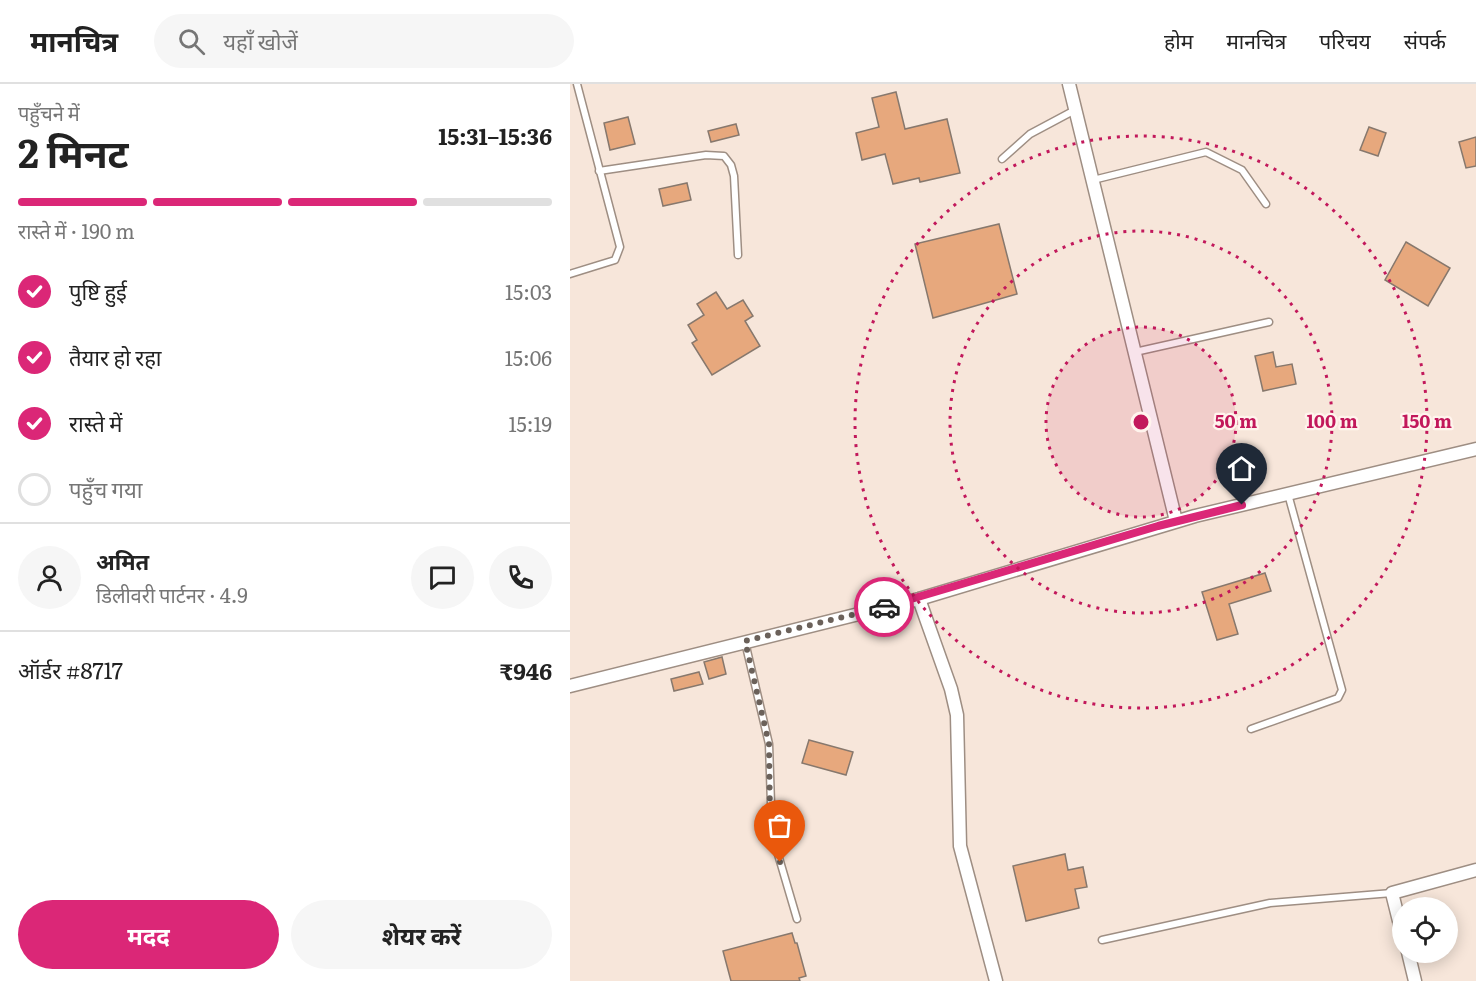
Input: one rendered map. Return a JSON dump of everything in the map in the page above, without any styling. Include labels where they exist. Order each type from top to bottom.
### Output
[{"type":"street","points":[[1068,84],[1176,521]]},
{"type":"street","points":[[570,686],[919,599],[1176,521],[1476,449]]},
{"type":"street","points":[[919,599],[951,689],[957,715],[960,846],[996,981]]},
{"type":"street","points":[[1393,897],[1392,893],[1476,870]]},
{"type":"street","points":[[1411,963],[1415,981]]},
{"type":"lane","points":[[570,274],[615,260],[620,247],[577,84]]},
{"type":"lane","points":[[1002,159],[1030,134],[1075,110]]},
{"type":"lane","points":[[1093,180],[1206,152],[1242,170],[1266,204]]},
{"type":"lane","points":[[599,171],[706,155],[724,156],[731,165],[734,176],[738,255]]},
{"type":"lane","points":[[1136,352],[1269,322]]},
{"type":"lane","points":[[1251,729],[1338,698],[1342,690],[1288,493]]},
{"type":"lane","points":[[745,641],[769,744],[772,834],[797,919]]},
{"type":"lane","points":[[1102,940],[1270,903],[1392,893]]},
{"type":"building","points":[[896,92],[905,129],[947,119],[960,173],[920,182],[919,178],[893,184],[885,154],[862,160],[856,133],[879,127],[872,98]]},
{"type":"building","points":[[628,117],[635,144],[610,150],[604,123]]},
{"type":"building","points":[[736,124],[739,135],[711,142],[708,131]]},
{"type":"building","points":[[1369,127],[1386,133],[1378,156],[1360,150]]},
{"type":"building","points":[[1476,137],[1476,166],[1466,168],[1459,142]]},
{"type":"building","points":[[687,183],[691,200],[663,206],[659,189]]},
{"type":"building","points":[[999,224],[1017,294],[933,318],[915,244]]},
{"type":"building","points":[[1406,242],[1450,268],[1428,306],[1385,280]]},
{"type":"building","points":[[716,292],[727,309],[743,300],[753,316],[745,321],[760,346],[712,375],[692,343],[697,340],[688,325],[704,315],[697,304]]},
{"type":"building","points":[[1273,352],[1276,367],[1292,364],[1296,384],[1263,391],[1255,356]]},
{"type":"building","points":[[1265,573],[1271,591],[1229,604],[1238,634],[1217,640],[1202,592]]},
{"type":"building","points":[[722,657],[726,674],[709,679],[704,662]]},
{"type":"building","points":[[699,672],[703,684],[674,691],[671,679]]},
{"type":"building","points":[[809,740],[853,752],[846,775],[802,763]]},
{"type":"building","points":[[1065,854],[1068,870],[1083,867],[1087,887],[1075,889],[1079,908],[1026,921],[1013,866]]},
{"type":"building","points":[[792,933],[806,976],[799,978],[800,981],[731,981],[723,951]]},
{"type":"way so far","points":[[780,862],[770,818],[769,744],[745,641],[884,607]]},
{"type":"route","points":[[884,607],[919,599],[1158,526],[1242,505]]}]
